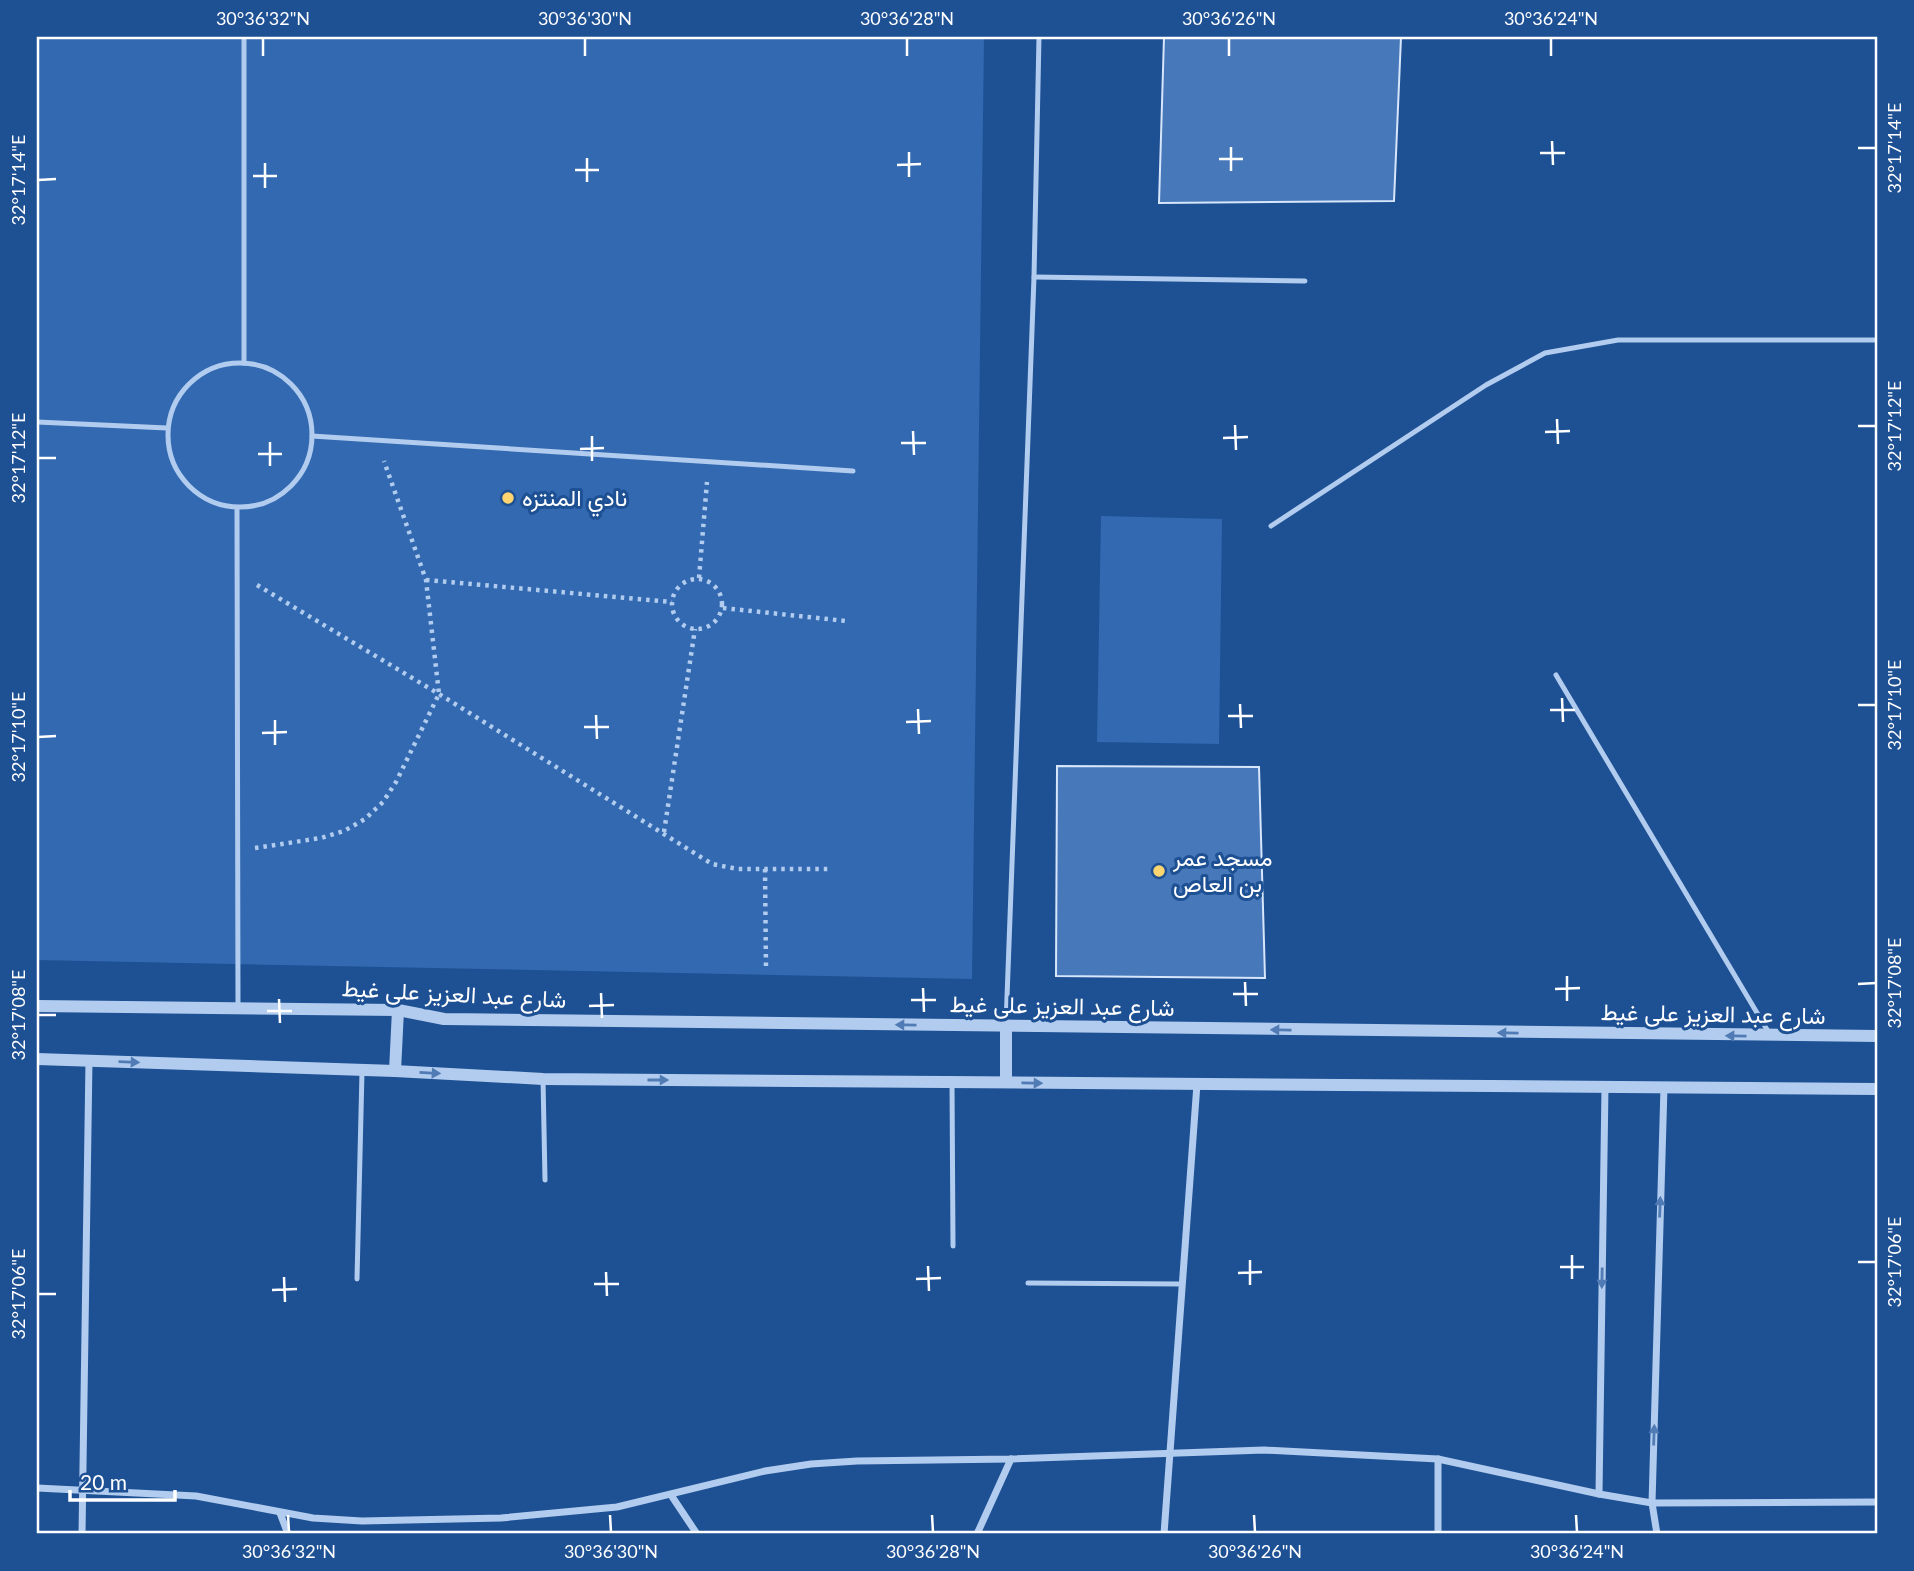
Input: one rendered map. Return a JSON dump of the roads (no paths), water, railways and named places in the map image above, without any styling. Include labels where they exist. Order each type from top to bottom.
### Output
[{"type":"street","name":"شارع عبد العزيز على غيط","points":[[37,1006],[398,1010],[444,1019],[1771,1037],[1877,1036]]},
{"type":"street","points":[[395,1071],[398,1010]]},
{"type":"street","points":[[1006,1026],[1006,1082]]},
{"type":"street","points":[[37,1059],[395,1071],[543,1079],[1877,1089]]},
{"type":"street","points":[[82,1534],[89,1060]]},
{"type":"street","points":[[1164,1534],[1197,1084]]},
{"type":"street","points":[[1599,1494],[1605,1087]]},
{"type":"street","points":[[1657,1534],[1652,1503],[1664,1087]]},
{"type":"street","points":[[37,1488],[196,1496],[313,1518],[362,1521],[500,1518],[617,1507],[765,1471],[811,1464],[1264,1450],[1438,1460],[1652,1503],[1877,1502]]},
{"type":"street","points":[[977,1534],[1011,1459]]},
{"type":"street","points":[[1438,1460],[1438,1534]]},
{"type":"street","points":[[671,1495],[697,1534]]},
{"type":"street","points":[[280,1513],[288,1534]]},
{"type":"lane","points":[[244,37],[244,363]]},
{"type":"lane","points":[[1006,1026],[1034,277],[1039,37]]},
{"type":"lane","points":[[1034,277],[1306,281]]},
{"type":"lane","points":[[1271,526],[1486,385],[1545,353],[1618,340],[1877,340]]},
{"type":"lane","points":[[244,363],[270,370],[292,386],[303,401],[310,418],[312,436],[309,459],[298,479],[281,495],[260,505],[237,508],[214,504],[193,492],[178,474],[169,452],[167,428],[173,407],[185,388],[202,373],[222,365],[244,363]]},
{"type":"lane","points":[[37,422],[167,428]]},
{"type":"lane","points":[[312,436],[853,471]]},
{"type":"lane","points":[[237,508],[238,1008]]},
{"type":"lane","points":[[1556,675],[1771,1037]]},
{"type":"lane","points":[[357,1279],[362,1070]]},
{"type":"lane","points":[[543,1079],[545,1180]]},
{"type":"lane","points":[[952,1082],[953,1246]]},
{"type":"lane","points":[[1028,1283],[1181,1284]]},
{"type":"place","name":"نادي المنتزه","points":[[508,498]]},
{"type":"place","name":"مسجد عمر بن العاص","points":[[1159,871]]}]
